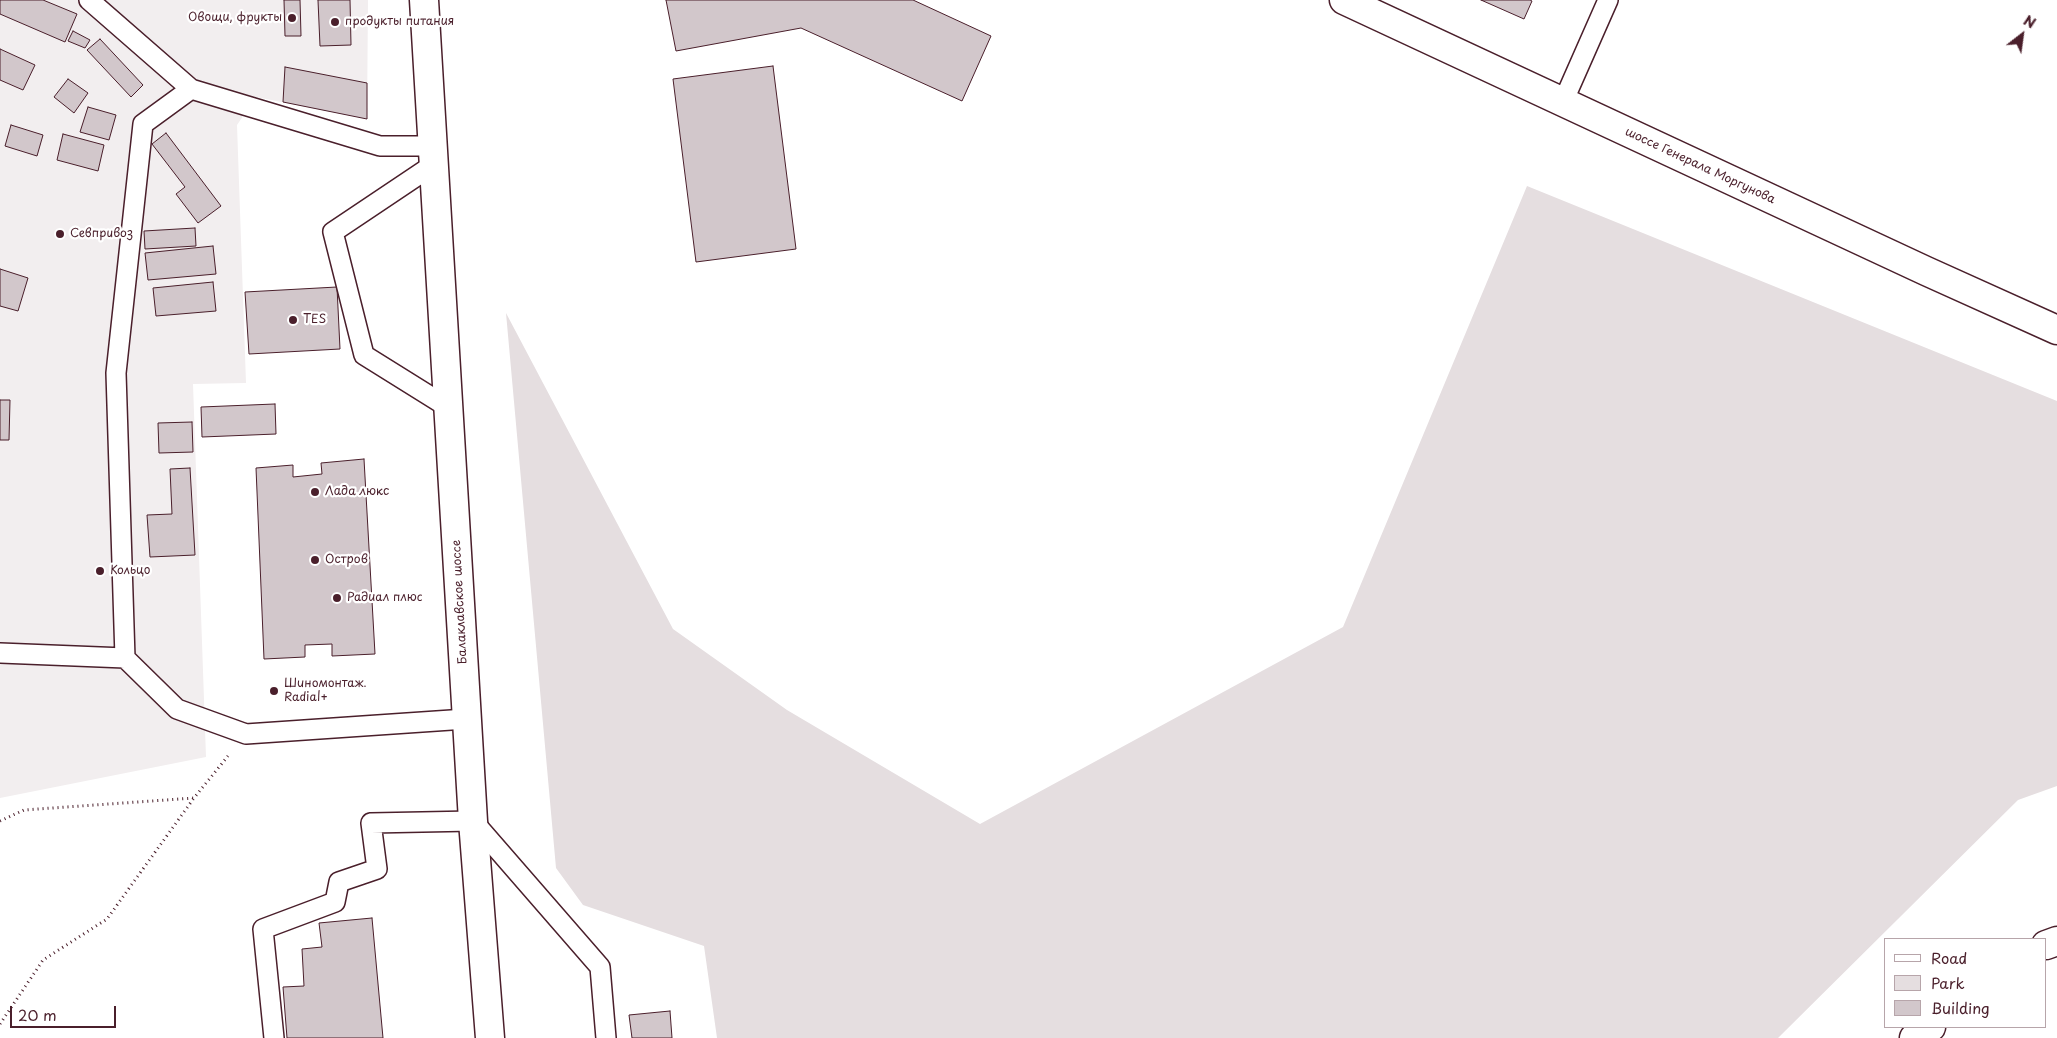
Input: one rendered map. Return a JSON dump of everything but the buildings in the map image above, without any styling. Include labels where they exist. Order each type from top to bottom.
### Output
[{"type":"main road","name":"Балаклавское шоссе","points":[[424,0],[466,719],[490,1038]]},
{"type":"main road","name":"шоссе Генерала Моргунова","points":[[1344,0],[2057,330]]},
{"type":"main road","points":[[1914,1038],[1929,1028]]},
{"type":"lane","points":[[89,0],[191,89],[380,146],[432,156]]},
{"type":"lane","points":[[1563,102],[1608,0]]},
{"type":"lane","points":[[125,658],[116,373],[142,133],[144,124],[191,89]]},
{"type":"lane","points":[[432,156],[333,232],[364,355],[449,408]]},
{"type":"lane","points":[[0,653],[125,658],[177,709],[246,734],[466,719]]},
{"type":"lane","points":[[274,1038],[263,929],[335,902],[339,882],[377,870],[371,823],[473,821],[600,967],[606,1038]]},
{"type":"path","points":[[0,1024],[43,960],[107,919],[194,798],[246,734]]},
{"type":"path","points":[[0,821],[24,810],[194,798]]},
{"type":"shaded area","name":"Кольцо","points":[[0,0],[368,0],[367,119],[256,97],[237,125],[246,383],[193,384],[206,757],[0,798]]},
{"type":"green space","points":[[1527,186],[2057,401],[2057,786],[2018,800],[1778,1038],[717,1038],[704,946],[583,905],[556,868],[506,313],[673,629],[787,710],[980,824],[1343,627]]},
{"type":"place","name":"Овощи, фрукты","points":[[292,18]]},
{"type":"place","name":"продукты питания","points":[[335,22]]},
{"type":"place","name":"Севпривоз","points":[[60,234]]},
{"type":"place","name":"TES","points":[[293,320]]},
{"type":"place","name":"Лада люкс","points":[[315,492]]},
{"type":"place","name":"Остров","points":[[315,560]]},
{"type":"place","name":"Кольцо","points":[[100,571]]},
{"type":"place","name":"Радиал плюс","points":[[337,598]]},
{"type":"place","name":"Шиномонтаж. Radial+","points":[[274,691]]}]
